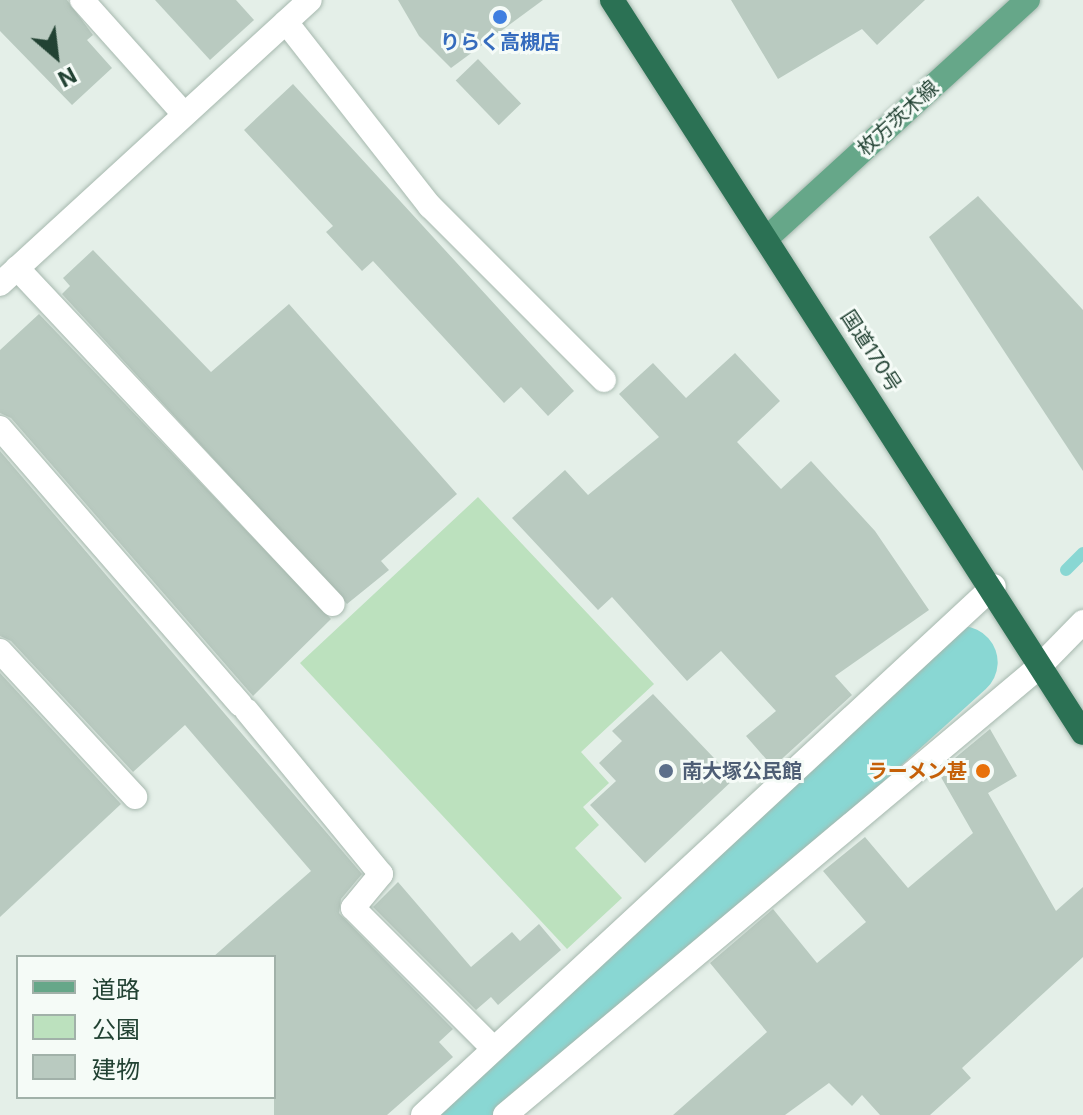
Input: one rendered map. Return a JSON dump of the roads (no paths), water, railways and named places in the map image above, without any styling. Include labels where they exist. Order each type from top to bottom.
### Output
[{"type":"highway","name":"国道170号","points":[[612,0],[994,586],[1039,667],[1083,733]]},
{"type":"main road","name":"枚方茨木線","points":[[768,237],[1028,0]]},
{"type":"street","points":[[82,0],[184,114]]},
{"type":"street","points":[[310,0],[9,276],[332,604]]},
{"type":"street","points":[[286,22],[430,206],[604,380]]},
{"type":"street","points":[[0,428],[244,708],[381,874],[353,908],[494,1049]]},
{"type":"street","points":[[423,1115],[994,586]]},
{"type":"street","points":[[505,1115],[1039,667],[1083,622]]},
{"type":"street","points":[[0,651],[135,797]]},
{"type":"waterway","points":[[1066,570],[1083,553]]},
{"type":"waterway","points":[[461,1115],[962,662]]},
{"type":"place","name":"りらく高槻店","points":[[500,17]]},
{"type":"place","name":"南大塚公民館","points":[[666,771]]},
{"type":"place","name":"ラーメン甚","points":[[983,771]]}]
